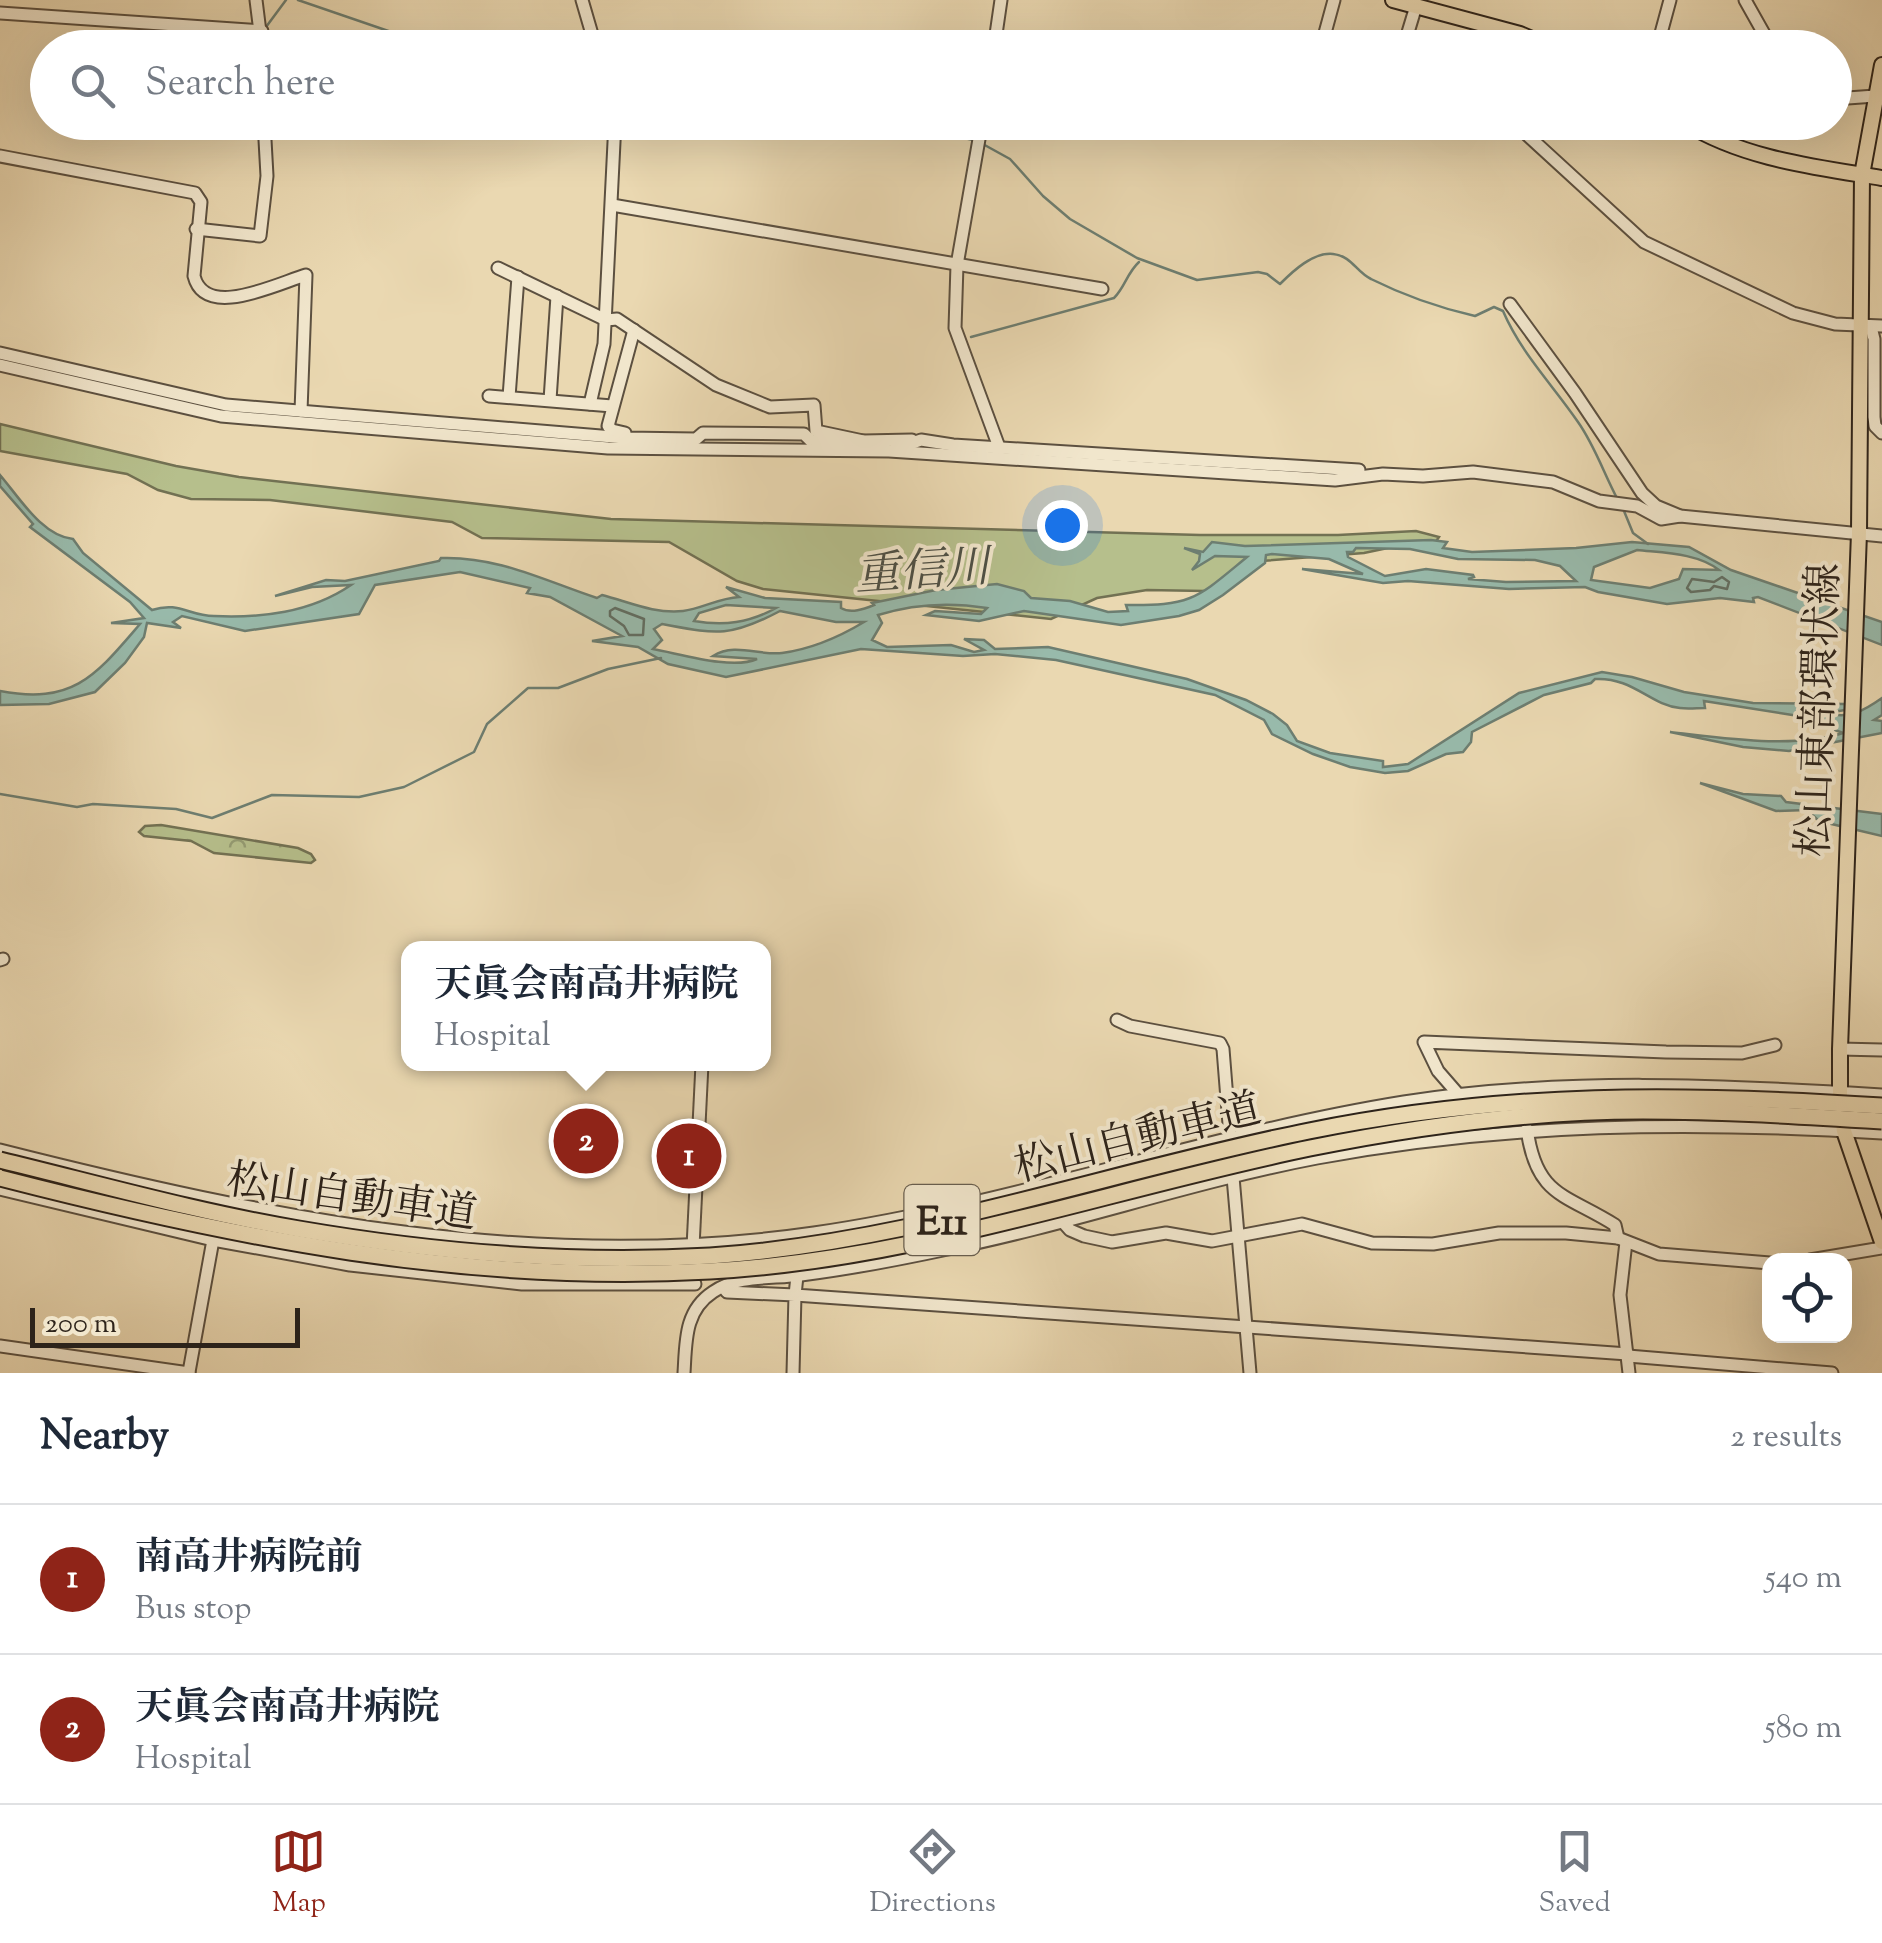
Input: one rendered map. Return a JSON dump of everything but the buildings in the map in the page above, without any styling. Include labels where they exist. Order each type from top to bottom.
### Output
[{"type":"highway","name":"松山自動車道","points":[[0,1160],[297,1229],[521,1254],[627,1258],[742,1252],[877,1234],[1306,1131],[1468,1104],[1641,1095],[1752,1097],[1882,1106]]},
{"type":"highway","name":"松山自動車道","points":[[0,1178],[275,1242],[406,1262],[521,1271],[711,1271],[792,1264],[880,1250],[1291,1152],[1471,1121],[1640,1111],[1882,1121]]},
{"type":"main road","points":[[1393,0],[1505,30]]},
{"type":"main road","name":"松山東部環状線","points":[[1882,65],[1862,175],[1871,327],[1859,535],[1840,1045],[1844,1131],[1882,1245]]},
{"type":"main road","points":[[1719,140],[1760,156],[1882,178]]},
{"type":"street","points":[[256,0],[262,30]]},
{"type":"street","points":[[582,0],[591,30]]},
{"type":"street","points":[[997,30],[1001,0]]},
{"type":"street","points":[[1326,30],[1334,0]]},
{"type":"street","points":[[1662,30],[1670,0]]},
{"type":"street","points":[[1745,0],[1762,30]]},
{"type":"street","points":[[1409,30],[1416,6]]},
{"type":"street","points":[[0,12],[236,30]]},
{"type":"street","points":[[1852,98],[1875,96]]},
{"type":"street","points":[[196,229],[260,236],[267,176],[265,140]]},
{"type":"street","points":[[590,404],[604,344],[614,140]]},
{"type":"street","points":[[979,140],[957,265],[955,328],[1000,448]]},
{"type":"street","points":[[1533,140],[1644,242],[1793,313],[1836,324],[1871,327],[1874,417],[1875,426],[1882,433]]},
{"type":"street","points":[[0,156],[195,193],[201,202],[194,276],[197,288],[210,298],[232,297],[306,275],[301,410]]},
{"type":"street","points":[[612,205],[1102,289]]},
{"type":"street","points":[[498,268],[606,320],[617,319],[716,385],[770,407],[814,406],[816,430],[862,441]]},
{"type":"street","points":[[509,398],[518,277]]},
{"type":"street","points":[[550,400],[557,296]]},
{"type":"street","points":[[1510,304],[1576,393],[1642,493],[1656,506],[1680,516]]},
{"type":"street","points":[[634,330],[608,426],[696,450]]},
{"type":"street","points":[[0,353],[226,405],[625,438],[696,439],[704,433],[804,434],[811,441],[921,440],[1383,474]]},
{"type":"street","points":[[0,364],[221,416],[608,448],[889,451],[1335,480],[1383,474],[1474,472],[1553,482],[1599,501],[1637,506],[1661,519],[1680,516],[1882,536]]},
{"type":"street","points":[[489,396],[612,406]]},
{"type":"street","points":[[889,451],[921,440]]},
{"type":"street","points":[[1118,1020],[1130,1026],[1220,1043],[1230,1136]]},
{"type":"street","points":[[1458,1094],[1438,1071],[1424,1042],[1666,1052],[1742,1052],[1775,1045]]},
{"type":"street","points":[[1840,1045],[1882,1050]]},
{"type":"street","points":[[702,1071],[693,1243],[694,1284],[703,1299]]},
{"type":"street","points":[[0,1150],[223,1202],[356,1228],[516,1244],[608,1246],[813,1233],[876,1222],[1230,1136],[1458,1094],[1557,1087],[1882,1095]]},
{"type":"street","points":[[684,1373],[687,1326],[703,1299],[723,1287],[946,1250],[1314,1159],[1456,1136],[1528,1129],[1608,1126],[1882,1133]]},
{"type":"street","points":[[1528,1129],[1532,1161],[1542,1177],[1566,1200],[1615,1225],[1622,1240],[1620,1296],[1629,1373]]},
{"type":"street","points":[[1232,1178],[1250,1373]]},
{"type":"street","points":[[0,1189],[213,1240],[350,1264],[522,1284],[694,1284]]},
{"type":"street","points":[[1062,1221],[1084,1236],[1112,1242],[1166,1233],[1198,1241],[1302,1224],[1372,1243],[1433,1244],[1499,1233],[1537,1232],[1622,1240],[1659,1254],[1762,1262]]},
{"type":"street","points":[[0,1346],[189,1373],[213,1240]]},
{"type":"street","points":[[1844,1253],[1882,1245]]},
{"type":"street","points":[[793,1373],[797,1276]]},
{"type":"street","points":[[723,1287],[728,1292],[1247,1325],[1628,1355],[1752,1370],[1832,1373]]},
{"type":"green space","points":[[0,424],[239,477],[611,519],[1200,535],[1416,531],[1439,537],[1435,543],[1421,541],[1364,553],[1261,561],[1205,591],[1147,590],[1097,598],[1051,619],[763,589],[737,581],[669,542],[482,538],[452,522],[270,500],[191,499],[158,490],[127,474],[0,451]]},
{"type":"green space","points":[[161,825],[298,848],[315,860],[311,863],[214,853],[191,841],[144,836],[139,832],[145,826]]},
{"type":"water","points":[[0,475],[41,523],[73,539],[83,553],[152,610],[170,607],[214,616],[249,616],[302,608],[351,585],[312,587],[275,596],[326,580],[345,581],[441,558],[502,565],[597,598],[602,595],[662,611],[690,610],[739,597],[726,587],[765,598],[841,602],[841,608],[853,611],[872,603],[936,590],[997,584],[1024,591],[1031,598],[1070,601],[1108,612],[1128,611],[1126,605],[1166,604],[1193,597],[1247,557],[1215,556],[1192,570],[1200,554],[1184,548],[1203,552],[1212,542],[1245,546],[1431,540],[1447,542],[1443,548],[1472,552],[1632,542],[1689,547],[1731,570],[1882,622],[1882,645],[1758,597],[1753,598],[1754,602],[1720,598],[1667,604],[1585,587],[1509,589],[1408,581],[1383,583],[1302,569],[1363,574],[1329,559],[1272,554],[1266,555],[1265,563],[1223,595],[1199,610],[1179,616],[1121,625],[1024,611],[979,621],[926,615],[935,611],[981,614],[987,608],[932,605],[878,615],[882,623],[872,640],[887,647],[951,645],[974,652],[984,650],[964,639],[984,640],[995,649],[1048,647],[1187,679],[1273,714],[1287,725],[1297,741],[1330,753],[1383,761],[1383,767],[1408,764],[1519,693],[1602,672],[1684,692],[1753,703],[1845,704],[1845,710],[1828,713],[1835,715],[1856,713],[1882,698],[1882,715],[1874,720],[1882,721],[1882,733],[1789,751],[1743,747],[1670,732],[1781,741],[1843,733],[1827,727],[1824,720],[1704,701],[1705,708],[1669,706],[1620,682],[1595,679],[1544,695],[1472,732],[1471,742],[1463,752],[1446,754],[1408,771],[1385,773],[1350,767],[1313,754],[1272,734],[1264,720],[1215,695],[1056,660],[861,649],[726,677],[668,664],[638,647],[592,641],[622,636],[550,597],[527,593],[530,588],[460,572],[375,585],[359,614],[245,631],[182,616],[173,622],[181,628],[147,623],[144,637],[125,663],[95,692],[49,704],[0,705],[0,691],[47,694],[81,682],[110,658],[140,624],[111,623],[144,618],[130,602],[30,527],[33,524],[0,486]],"holes":[[[1356,548],[1410,549],[1458,559],[1535,560],[1560,566],[1576,581],[1468,579],[1473,575],[1426,569],[1385,576],[1348,557],[1347,552]],[[1637,550],[1691,557],[1719,570],[1683,569],[1679,579],[1650,588],[1591,580],[1594,567]],[[726,605],[776,608],[726,623],[694,621],[699,613]],[[780,611],[836,622],[864,622],[825,642],[793,651],[730,650],[713,656],[757,659],[747,662],[720,662],[653,649],[662,640],[654,629],[662,624],[722,631],[748,626]]]},
{"type":"water","points":[[1700,783],[1743,794],[1781,796],[1786,802],[1882,814],[1882,836],[1819,821],[1807,810],[1776,811]]},
{"type":"waterway","points":[[266,27],[286,0]]},
{"type":"waterway","points":[[298,0],[386,30]]},
{"type":"waterway","points":[[981,143],[1010,159],[1070,219],[1137,258],[1197,280],[1258,272],[1280,284],[1311,259],[1333,254],[1345,258],[1371,279],[1435,305],[1475,316],[1494,307],[1503,311],[1528,355],[1584,431],[1618,500]]},
{"type":"waterway","points":[[971,337],[1114,298],[1139,262]]},
{"type":"waterway","points":[[1624,511],[1633,533],[1648,544]]},
{"type":"waterway","points":[[0,794],[77,807],[93,804],[176,809],[212,818],[272,795],[359,797],[404,787],[474,752],[487,724],[528,688],[558,688],[608,669],[661,658]]},
{"type":"place","name":"天眞会南高井病院","points":[[586,1141]]},
{"type":"place","name":"南高井病院前","points":[[689,1156]]},
{"type":"water label","name":"重信川","points":[[922,569]]}]
